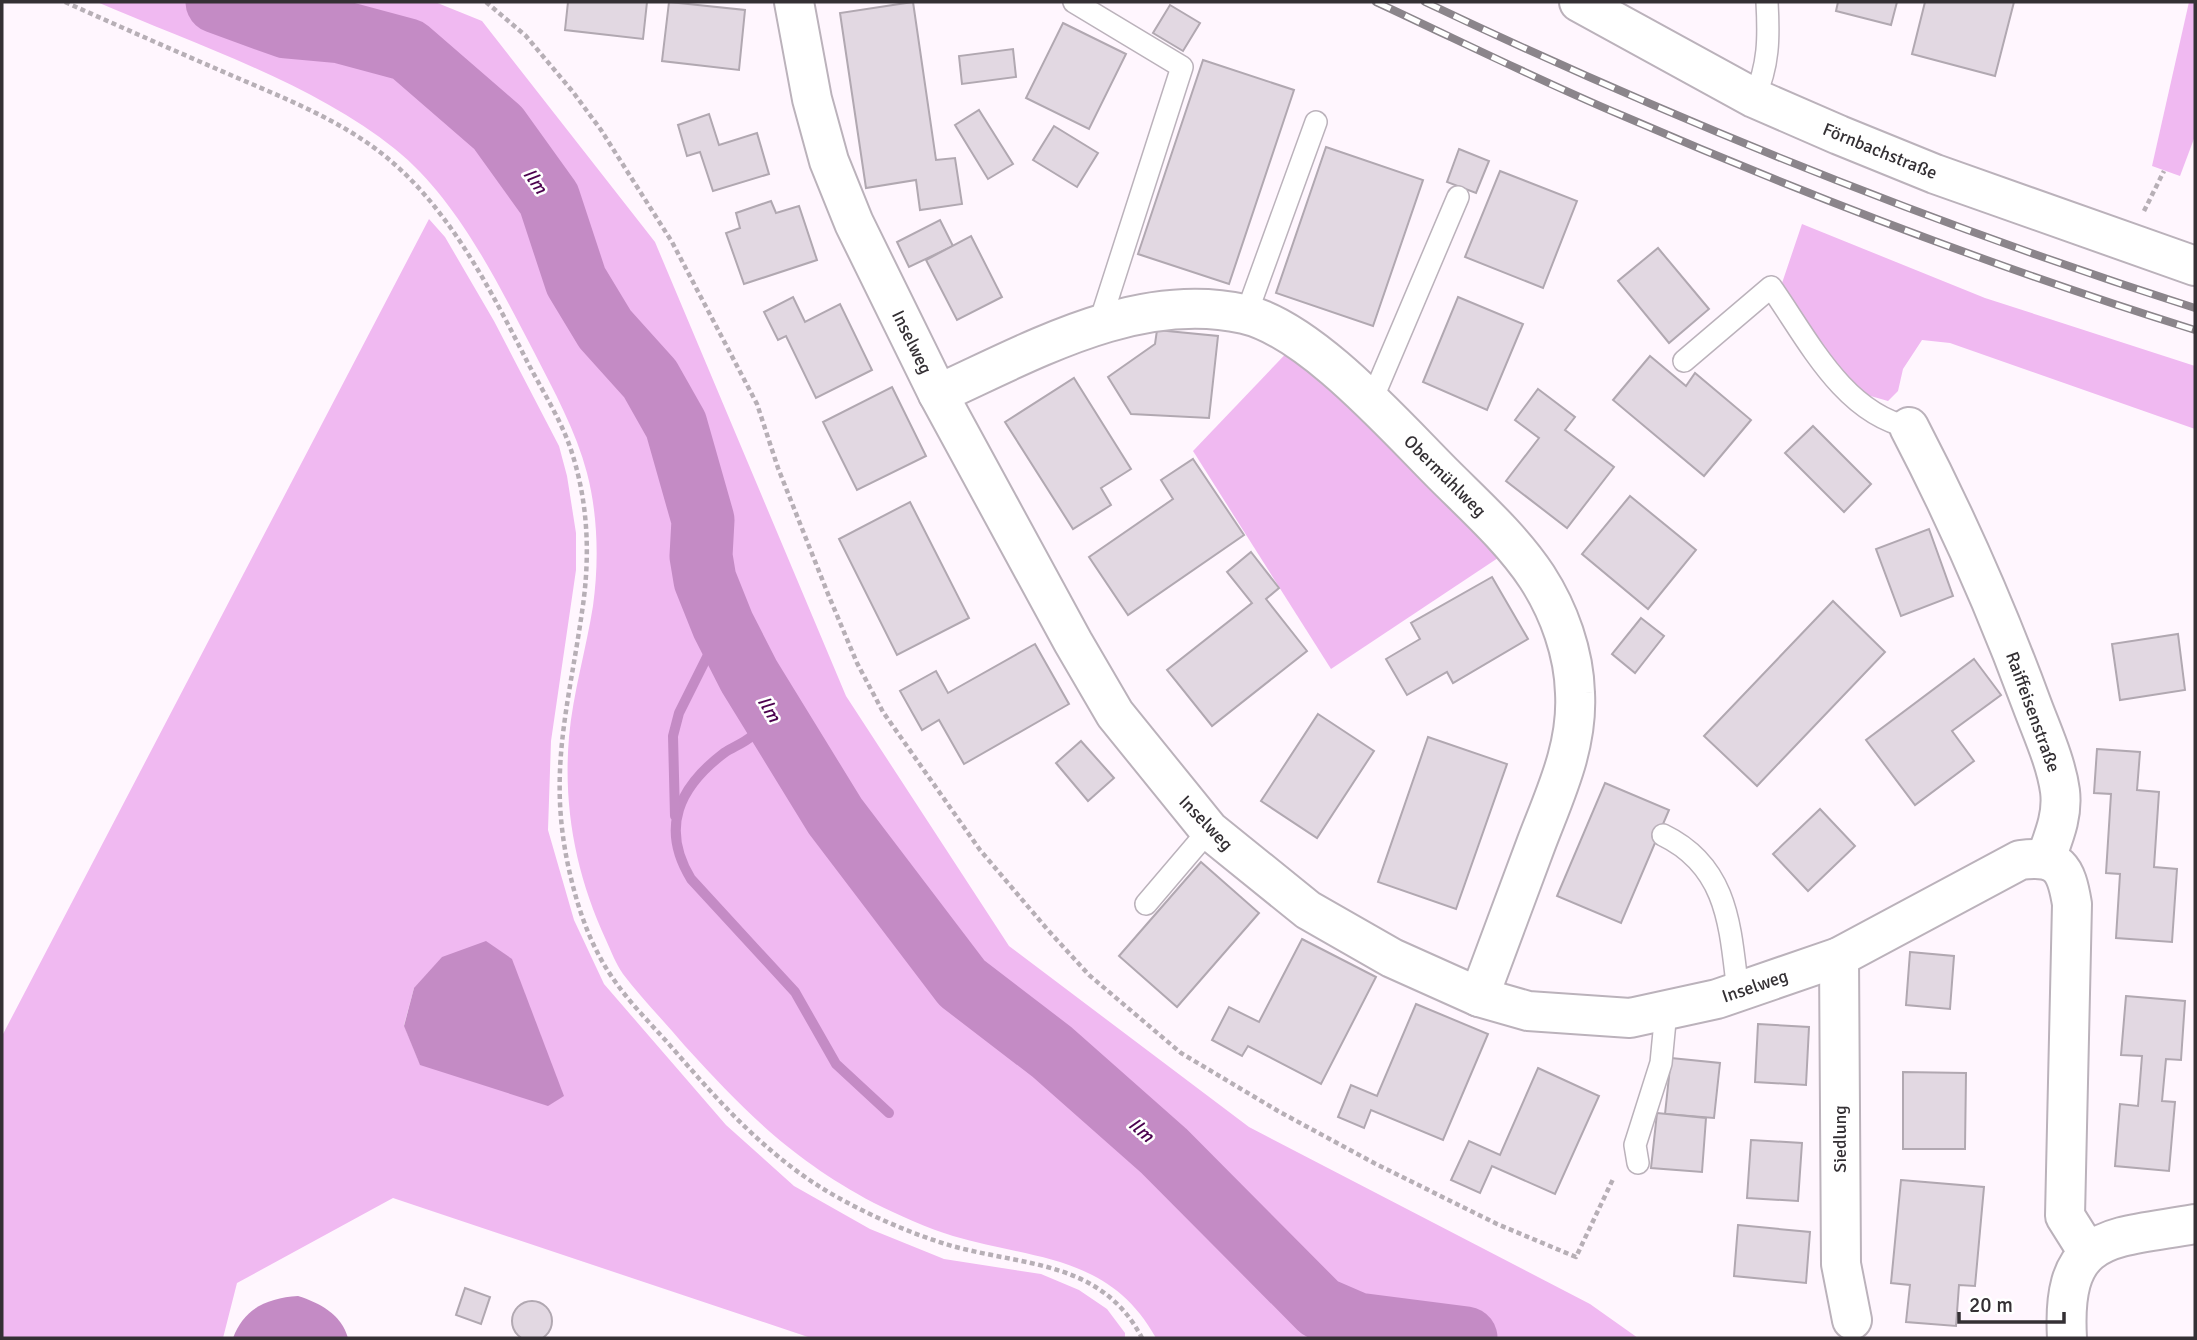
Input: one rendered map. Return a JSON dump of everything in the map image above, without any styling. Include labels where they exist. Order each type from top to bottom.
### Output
[{"type":"street","name":"Inselweg","points":[[794,2],[812,99],[829,160],[854,223],[938,394],[1115,714],[1209,830],[1308,910],[1392,958],[1479,997],[1528,1011],[1570,1016],[1630,1018],[1738,992],[1839,957],[2020,860],[2046,858]]},
{"type":"street","name":"Förnbachstraße","points":[[1579,2],[1754,98],[1935,174],[2128,245],[2195,266]]},
{"type":"street","name":"Obermühlweg","points":[[938,394],[1099,325],[1170,312],[1203,310],[1245,314],[1282,332],[1345,376],[1494,526],[1538,578],[1569,644],[1575,693],[1572,749],[1479,997]]},
{"type":"street","name":"Raiffeisenstraße","points":[[1909,427],[1963,537],[2017,664],[2049,754],[2060,790],[2060,809],[2058,827],[2046,858]]},
{"type":"street","points":[[2046,858],[2060,867],[2069,884],[2072,904],[2065,1216],[2087,1251]]},
{"type":"street","name":"Siedlung","points":[[1839,957],[1841,1264],[1852,1320]]},
{"type":"street","points":[[2067,1338],[2065,1314],[2070,1282],[2087,1251],[2114,1239],[2195,1224]]},
{"type":"lane","points":[[1074,2],[1182,67],[1099,325]]},
{"type":"lane","points":[[1754,98],[1769,50],[1767,2]]},
{"type":"lane","points":[[1245,314],[1316,122]]},
{"type":"lane","points":[[1371,402],[1458,197]]},
{"type":"lane","points":[[1684,361],[1771,287],[1849,393],[1872,414],[1890,424],[1909,427]]},
{"type":"lane","points":[[1146,904],[1209,830]]},
{"type":"lane","points":[[1663,835],[1682,845],[1700,860],[1721,896],[1730,922],[1738,992]]},
{"type":"lane","points":[[1638,1163],[1635,1145],[1661,1063],[1666,1011]]},
{"type":"path","points":[[65,2],[316,112],[370,145],[410,180],[454,232],[503,316],[571,449],[584,512],[587,572],[564,713],[558,807],[566,857],[581,916],[611,977],[736,1120],[800,1175],[875,1217],[948,1244],[1041,1264],[1082,1278],[1113,1298],[1131,1318],[1142,1338]]},
{"type":"path","points":[[486,2],[526,36],[594,120],[672,242],[705,300],[757,404],[778,468],[828,594],[857,663],[883,712],[980,850],[1089,975],[1181,1053],[1278,1111],[1485,1217],[1576,1257],[1616,1171],[1638,1163]]},
{"type":"shaded area","points":[[97,2],[435,2],[482,21],[655,242],[846,696],[1009,946],[1249,1127],[1590,1304],[1638,1338],[1156,1338],[1137,1310],[1116,1290],[1092,1275],[1067,1264],[953,1236],[903,1217],[845,1186],[772,1134],[708,1070],[623,974],[587,891],[570,815],[568,763],[573,704],[595,590],[597,556],[591,489],[577,442],[564,411],[506,298],[474,243],[457,217],[418,169],[363,125],[252,66]]},
{"type":"shaded area","points":[[2189,2],[2195,2],[2195,136],[2180,176],[2152,166]]},
{"type":"shaded area","points":[[429,219],[445,237],[494,321],[559,446],[567,476],[576,533],[576,570],[551,741],[548,830],[574,920],[604,984],[726,1125],[794,1186],[870,1229],[944,1259],[1041,1274],[1079,1290],[1107,1309],[1125,1333],[1125,1338],[811,1338],[393,1198],[237,1283],[223,1338],[2,1338],[2,1036]],"holes":[[[414,988],[420,1064],[404,1025]]]},
{"type":"shaded area","points":[[1802,224],[1985,298],[2195,366],[2195,429],[1950,343],[1922,340],[1903,369],[1898,391],[1888,401],[1860,393],[1780,289]]},
{"type":"shaded area","points":[[1297,342],[1513,548],[1331,669],[1193,451]]},
{"type":"shaded area","points":[[486,941],[512,959],[564,1096],[548,1106],[420,1065],[404,1026],[414,988],[442,957]]},
{"type":"shaded area","points":[[298,1296],[314,1302],[335,1316],[348,1338],[233,1338],[244,1319],[258,1306],[277,1299]]},
{"type":"building","points":[[568,2],[647,2],[643,39],[565,30]]},
{"type":"building","points":[[669,2],[745,10],[739,70],[662,61]]},
{"type":"building","points":[[913,2],[936,160],[955,158],[962,204],[920,210],[916,180],[866,188],[840,13]]},
{"type":"building","points":[[1838,2],[1897,2],[1891,25],[1836,11]]},
{"type":"building","points":[[1925,2],[2014,2],[1995,76],[1912,54]]},
{"type":"building","points":[[1170,5],[1200,23],[1183,51],[1153,33]]},
{"type":"building","points":[[1063,23],[1126,54],[1089,129],[1026,98]]},
{"type":"building","points":[[1013,49],[1016,77],[962,84],[959,56]]},
{"type":"building","points":[[1203,60],[1294,90],[1229,284],[1138,254]]},
{"type":"building","points":[[979,110],[1013,164],[988,179],[955,125]]},
{"type":"building","points":[[709,114],[719,145],[757,133],[769,174],[713,191],[700,152],[687,156],[678,125]]},
{"type":"building","points":[[1054,126],[1098,153],[1077,187],[1033,160]]},
{"type":"building","points":[[1326,147],[1423,180],[1373,326],[1276,293]]},
{"type":"building","points":[[1459,149],[1489,161],[1476,193],[1447,182]]},
{"type":"building","points":[[1500,171],[1577,201],[1543,288],[1465,257]]},
{"type":"building","points":[[771,201],[776,213],[799,206],[817,260],[744,284],[726,233],[740,228],[736,213]]},
{"type":"building","points":[[940,220],[953,246],[909,267],[897,242]]},
{"type":"building","points":[[971,236],[1002,297],[957,320],[926,260]]},
{"type":"building","points":[[1658,248],[1709,309],[1669,343],[1618,281]]},
{"type":"building","points":[[793,297],[805,322],[840,304],[872,370],[816,398],[786,336],[778,340],[764,312]]},
{"type":"building","points":[[1458,297],[1523,324],[1487,410],[1423,382]]},
{"type":"building","points":[[1157,330],[1218,336],[1209,418],[1131,414],[1108,377],[1155,344]]},
{"type":"building","points":[[1650,356],[1686,386],[1695,373],[1751,420],[1704,476],[1613,400]]},
{"type":"building","points":[[1074,378],[1131,469],[1101,488],[1111,505],[1073,529],[1005,422]]},
{"type":"building","points":[[892,387],[926,456],[857,490],[823,422]]},
{"type":"building","points":[[1538,389],[1575,417],[1565,430],[1614,467],[1567,528],[1506,481],[1539,438],[1515,420]]},
{"type":"building","points":[[1813,426],[1871,484],[1844,512],[1785,453]]},
{"type":"building","points":[[1193,459],[1244,535],[1128,615],[1089,557],[1173,499],[1161,480]]},
{"type":"building","points":[[1630,496],[1696,550],[1648,609],[1582,554]]},
{"type":"building","points":[[910,502],[969,618],[897,655],[839,539]]},
{"type":"building","points":[[1929,529],[1953,596],[1901,616],[1876,549]]},
{"type":"building","points":[[1251,552],[1279,588],[1266,599],[1307,651],[1212,726],[1167,670],[1252,603],[1227,572]]},
{"type":"building","points":[[1492,577],[1528,639],[1453,683],[1447,672],[1407,695],[1386,659],[1420,639],[1411,623]]},
{"type":"building","points":[[1833,601],[1885,652],[1757,786],[1704,736]]},
{"type":"building","points":[[1641,618],[1664,636],[1635,673],[1612,654]]},
{"type":"building","points":[[2178,634],[2185,690],[2120,700],[2112,644]]},
{"type":"building","points":[[1035,644],[1069,704],[964,764],[939,720],[922,730],[900,691],[936,671],[948,693]]},
{"type":"building","points":[[1974,659],[2001,695],[1952,731],[1974,761],[1915,805],[1866,740]]},
{"type":"building","points":[[1318,714],[1374,751],[1317,838],[1261,801]]},
{"type":"building","points":[[1428,737],[1507,764],[1456,909],[1378,882]]},
{"type":"building","points":[[1081,741],[1114,778],[1088,801],[1056,763]]},
{"type":"building","points":[[2097,749],[2140,752],[2137,790],[2159,792],[2154,867],[2177,869],[2172,942],[2116,938],[2120,874],[2106,873],[2111,794],[2094,793]]},
{"type":"building","points":[[1605,783],[1669,810],[1621,923],[1557,896]]},
{"type":"building","points":[[1820,809],[1855,846],[1808,891],[1773,854]]},
{"type":"building","points":[[1201,862],[1259,913],[1177,1007],[1119,956]]},
{"type":"building","points":[[1302,939],[1376,977],[1321,1084],[1248,1046],[1242,1056],[1212,1040],[1229,1007],[1259,1022]]},
{"type":"building","points":[[1910,952],[1954,956],[1950,1009],[1906,1005]]},
{"type":"building","points":[[2126,996],[2185,1001],[2181,1060],[2166,1059],[2162,1101],[2175,1102],[2169,1171],[2115,1166],[2120,1104],[2138,1106],[2142,1056],[2121,1055]]},
{"type":"building","points":[[1416,1004],[1488,1034],[1443,1140],[1371,1110],[1364,1128],[1338,1117],[1351,1085],[1377,1096]]},
{"type":"building","points":[[1758,1024],[1809,1027],[1806,1085],[1755,1082]]},
{"type":"building","points":[[1671,1058],[1720,1063],[1714,1118],[1665,1114]]},
{"type":"building","points":[[1538,1068],[1599,1096],[1555,1194],[1492,1166],[1480,1193],[1451,1180],[1469,1141],[1500,1155]]},
{"type":"building","points":[[1903,1072],[1966,1073],[1965,1149],[1903,1149]]},
{"type":"building","points":[[1657,1113],[1706,1118],[1702,1172],[1651,1168]]},
{"type":"building","points":[[1751,1140],[1802,1143],[1798,1201],[1747,1198]]},
{"type":"building","points":[[1901,1180],[1984,1187],[1975,1286],[1959,1285],[1956,1326],[1906,1322],[1910,1285],[1891,1283]]},
{"type":"building","points":[[1738,1225],[1810,1232],[1806,1283],[1734,1276]]},
{"type":"building","points":[[465,1288],[490,1297],[481,1324],[456,1315]]},
{"type":"building","points":[[532,1301],[540,1302],[546,1307],[551,1313],[551,1329],[546,1335],[540,1340],[532,1341],[524,1340],[518,1335],[513,1329],[512,1321],[513,1313],[518,1307],[524,1302]]},
{"type":"waterway","name":"Ilm","points":[[217,2],[286,27],[341,32],[408,50],[498,128],[549,199],[576,281],[605,329],[650,379],[676,425],[703,520],[701,556],[705,580],[723,625],[749,676],[835,816],[962,983],[1052,1052],[1164,1151],[1320,1308],[1357,1324],[1466,1338]]},
{"type":"waterway","points":[[675,816],[673,736],[679,713],[723,625]]},
{"type":"waterway","points":[[763,700],[760,719],[752,736],[708,766],[686,794],[676,826],[682,860],[691,879],[795,992],[836,1064],[889,1113]]},
{"type":"waterway","points":[[1320,1308],[1321,1338]]},
{"type":"railway","points":[[1376,2],[1590,102],[1762,174],[1977,257],[2195,330]]},
{"type":"railway","points":[[1425,2],[1613,88],[1805,168],[1999,241],[2195,308]]}]
